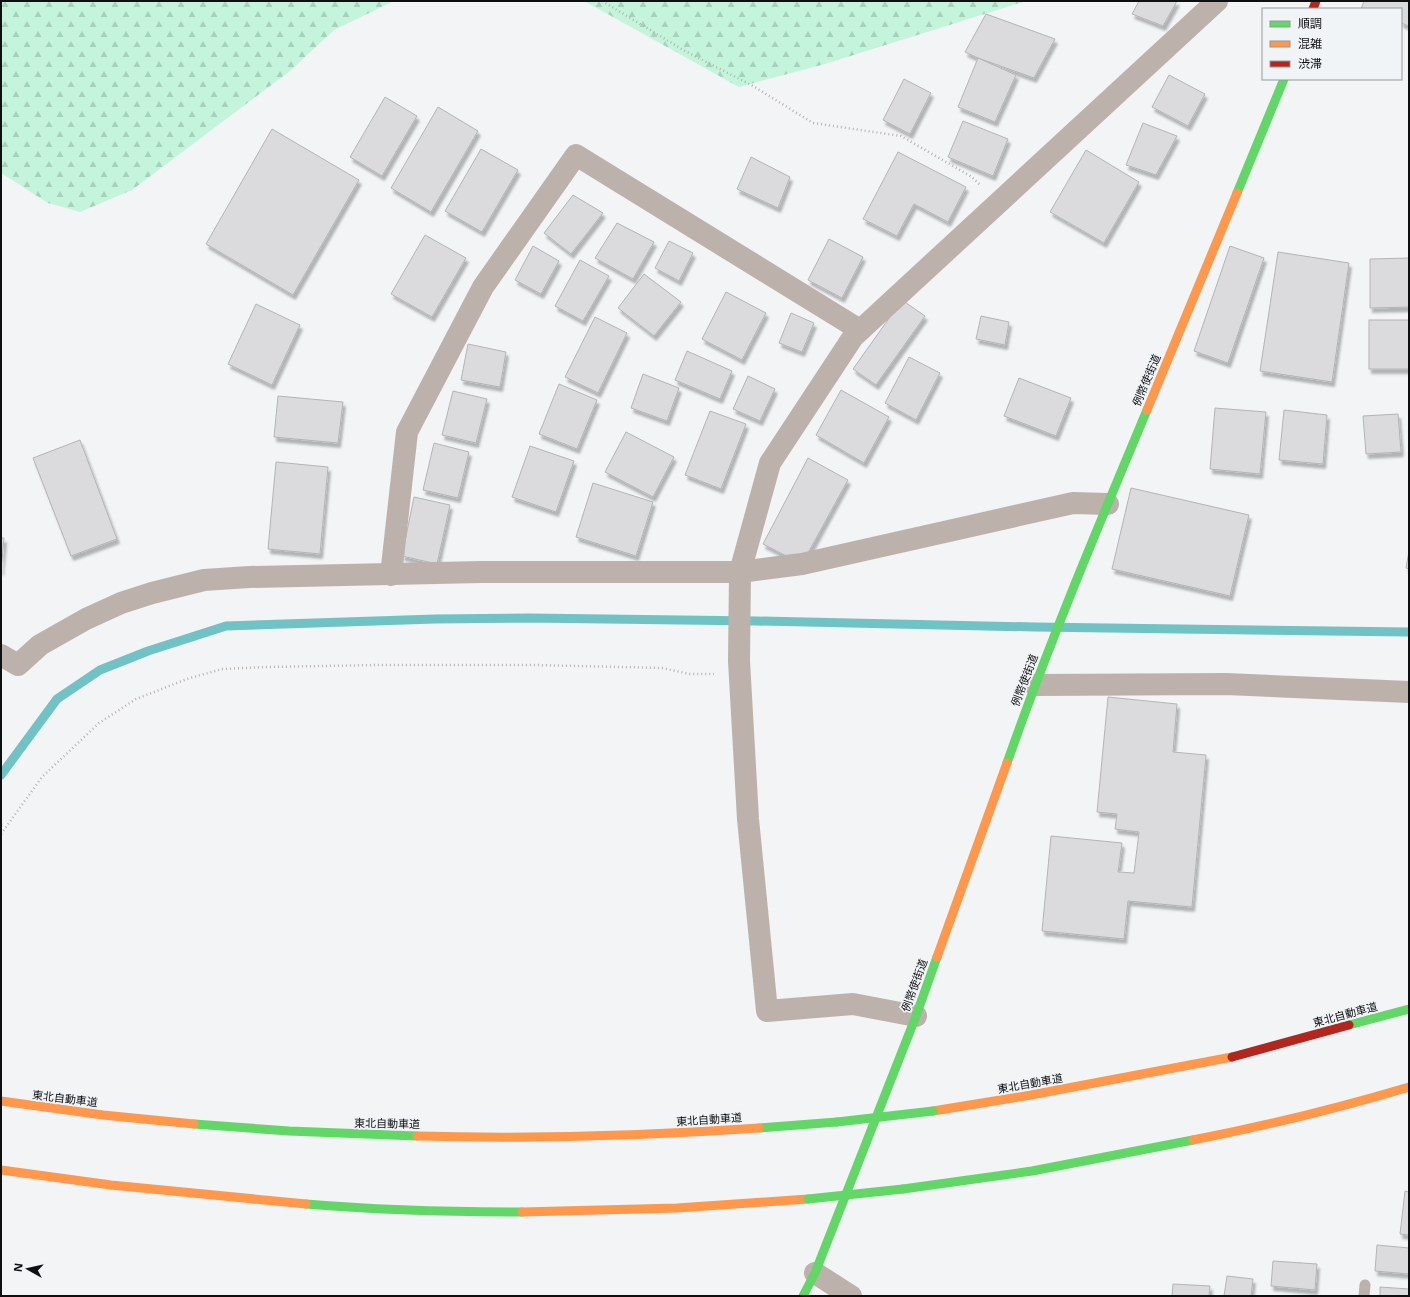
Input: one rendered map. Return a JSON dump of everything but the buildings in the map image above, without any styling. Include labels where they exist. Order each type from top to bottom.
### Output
[{"type":"main road","name":"例幣使街道","points":[[803,1296],[815,1273],[916,1016],[1038,676],[1072,590],[1284,80]]},
{"type":"main road","name":"東北自動車道","points":[[1,1101],[117,1116],[258,1129],[354,1135],[577,1138],[680,1134],[837,1122],[933,1111],[1031,1095],[1223,1059],[1409,1009]]},
{"type":"main road","points":[[1,1170],[112,1185],[351,1208],[488,1212],[677,1208],[808,1199],[903,1189],[1040,1169],[1223,1134],[1359,1102],[1409,1087]]},
{"type":"street","points":[[916,1016],[853,1004],[767,1011],[748,819],[740,668],[740,579],[770,463],[853,337],[1217,1]]},
{"type":"street","points":[[390,575],[407,432],[483,287],[576,155],[860,330]]},
{"type":"street","points":[[1,655],[18,665],[40,645],[86,619],[114,606],[152,593],[204,580],[249,577],[481,572],[740,579],[1073,503],[1108,504]]},
{"type":"street","points":[[1038,676],[1409,692]]},
{"type":"street","points":[[815,1273],[851,1296]]},
{"type":"path","points":[[602,1],[685,51],[753,86],[813,123],[901,136],[972,177],[999,203]]},
{"type":"path","points":[[1,834],[42,777],[99,723],[136,699],[187,679],[222,669],[378,664],[526,665],[662,668],[690,674],[740,668]]},
{"type":"green space","points":[[1,1],[394,1],[334,30],[290,71],[132,190],[80,212],[48,203],[1,173]]},
{"type":"green space","points":[[584,1],[1026,1],[825,64],[739,87]]},
{"type":"waterway","points":[[1,775],[57,699],[100,670],[148,651],[226,626],[435,619],[529,618],[1409,632]]},
{"type":"traffic: fast","points":[[1237,193],[1284,80]]},
{"type":"traffic: fast","points":[[1007,763],[1057,629],[1147,410]]},
{"type":"traffic: fast","points":[[803,1296],[815,1273],[916,1016],[937,957]]},
{"type":"traffic: fast","points":[[1349,1025],[1409,1009]]},
{"type":"traffic: fast","points":[[837,1122],[933,1111]]},
{"type":"traffic: fast","points":[[759,1128],[837,1122]]},
{"type":"traffic: fast","points":[[194,1124],[289,1131],[417,1136]]},
{"type":"traffic: fast","points":[[903,1189],[1032,1171],[1193,1140]]},
{"type":"traffic: fast","points":[[808,1199],[903,1189]]},
{"type":"traffic: fast","points":[[306,1204],[360,1208],[468,1212],[522,1212]]},
{"type":"traffic: slow","points":[[1147,410],[1237,193]]},
{"type":"traffic: slow","points":[[937,957],[1007,763]]},
{"type":"traffic: slow","points":[[933,1111],[1031,1095],[1232,1057]]},
{"type":"traffic: slow","points":[[1193,1140],[1302,1116],[1409,1087]]},
{"type":"traffic: slow","points":[[1,1101],[103,1115],[194,1124]]},
{"type":"traffic: slow","points":[[417,1136],[588,1136],[759,1128]]},
{"type":"traffic: slow","points":[[1,1170],[111,1185],[306,1204]]},
{"type":"traffic: slow","points":[[522,1212],[677,1208],[808,1199]]},
{"type":"traffic: jam","points":[[1313,8],[1316,1]]},
{"type":"traffic: jam","points":[[1232,1057],[1349,1025]]}]
